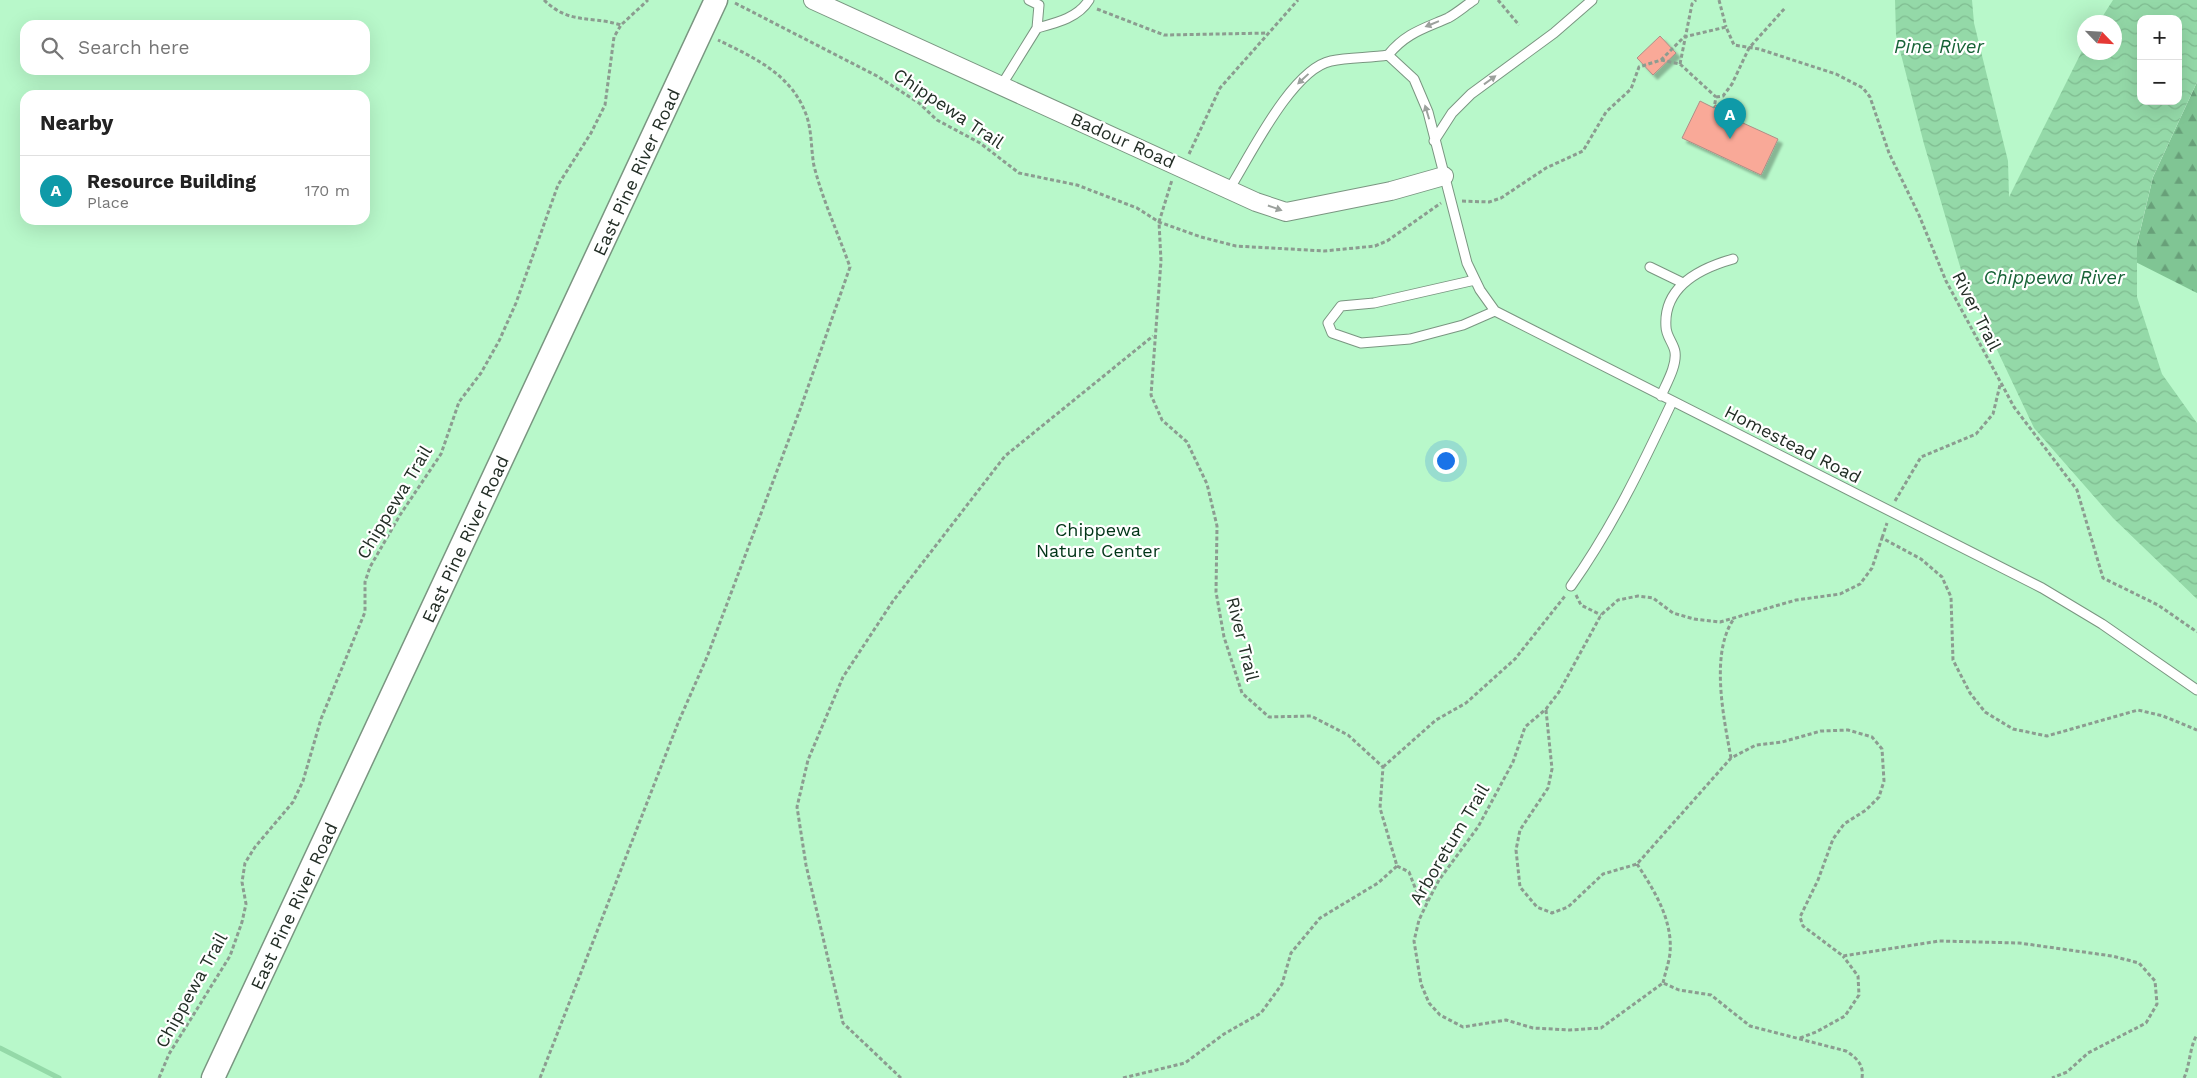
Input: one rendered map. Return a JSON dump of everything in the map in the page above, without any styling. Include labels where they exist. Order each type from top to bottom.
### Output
[{"type":"street","name":"East Pine River Road","points":[[213,1078],[701,32],[723,0]]},
{"type":"street","name":"Badour Road","points":[[816,1],[1230,188],[1256,202],[1286,212],[1391,191],[1444,176]]},
{"type":"lane","points":[[1001,86],[1037,28],[1039,4],[1029,0]]},
{"type":"lane","points":[[1230,188],[1264,130],[1302,78],[1329,61],[1388,55],[1416,30],[1449,17],[1474,0]]},
{"type":"lane","points":[[1434,141],[1452,113],[1471,94],[1554,32],[1592,0]]},
{"type":"lane","points":[[1037,28],[1062,22],[1085,8],[1088,2]]},
{"type":"lane","points":[[1388,55],[1414,79],[1428,112],[1467,263],[1475,280],[1495,311],[1463,325],[1410,339],[1361,343],[1332,333],[1328,323],[1341,306],[1374,303],[1475,280]]},
{"type":"lane","points":[[1661,396],[1672,371],[1676,353],[1666,328],[1670,303],[1683,283],[1708,266],[1733,259]]},
{"type":"lane","points":[[1650,267],[1683,283]]},
{"type":"lane","name":"Homestead Road","points":[[1495,311],[2042,588],[2102,624],[2197,690]]},
{"type":"lane","points":[[1571,586],[1598,548],[1637,477],[1672,402]]},
{"type":"path","points":[[544,0],[557,12],[567,17],[603,19],[621,25]]},
{"type":"path","name":"Chippewa Trail","points":[[159,1078],[169,1054],[230,956],[246,904],[242,882],[245,863],[255,847],[293,802],[303,781],[321,720],[365,612],[365,582],[370,567],[400,515],[441,454],[459,402],[481,373],[500,341],[516,303],[558,185],[591,133],[605,105],[614,37],[621,25],[648,0]]},
{"type":"path","name":"Chippewa Trail","points":[[723,0],[877,76],[919,103],[937,120],[980,143],[1019,174],[1077,185],[1137,208],[1159,222]]},
{"type":"path","name":"River Trail","points":[[1298,0],[1220,88],[1194,146],[1169,185],[1159,222],[1161,261],[1150,395],[1162,420],[1186,442],[1207,484],[1217,526],[1216,592],[1224,637],[1242,693],[1268,717],[1311,716],[1348,734],[1383,767]]},
{"type":"path","points":[[1498,0],[1519,25]]},
{"type":"path","points":[[1680,64],[1692,4],[1696,0]]},
{"type":"path","name":"River Trail","points":[[1719,0],[1726,27],[1734,45],[1759,49],[1836,74],[1863,88],[1870,96],[1890,153],[1946,281],[2000,384],[2014,407],[2077,490],[2102,578],[2158,605],[2197,632]]},
{"type":"path","points":[[1088,2],[1126,21],[1164,35],[1269,33]]},
{"type":"path","points":[[1716,97],[1723,96],[1732,84],[1749,48],[1786,8]]},
{"type":"path","points":[[1716,97],[1680,64],[1661,60],[1684,37],[1726,27]]},
{"type":"path","points":[[540,1078],[678,723],[707,657],[801,407],[850,266],[826,206],[814,165],[807,118],[795,92],[778,73],[701,32]]},
{"type":"path","points":[[1714,108],[1716,97]]},
{"type":"path","points":[[901,1078],[843,1023],[806,865],[797,807],[808,760],[843,677],[893,601],[1006,456],[1154,336]]},
{"type":"path","name":"Arboretum Trail","points":[[1663,983],[1601,1028],[1570,1030],[1533,1028],[1506,1020],[1462,1027],[1440,1015],[1429,1003],[1421,984],[1414,941],[1419,920],[1428,900],[1439,880],[1478,827],[1513,762],[1525,727],[1546,709],[1559,692],[1602,615],[1618,600],[1638,596],[1653,598],[1678,615],[1720,622],[1796,600],[1840,594],[1860,584],[1872,568],[1890,512],[1899,491],[1921,457],[1976,434],[1993,414],[2000,384]]},
{"type":"path","points":[[1882,538],[1921,559],[1942,577],[1951,597],[1953,660],[1970,692],[1985,712],[2013,729],[2047,736],[2138,710],[2163,716],[2197,730]]},
{"type":"path","points":[[1428,900],[1416,890],[1409,872],[1397,866],[1380,808],[1383,767],[1436,720],[1466,702],[1514,659],[1550,618],[1571,586],[1581,605],[1602,615]]},
{"type":"path","points":[[1732,758],[1726,730],[1721,681],[1723,645],[1728,627],[1733,619]]},
{"type":"path","points":[[1546,709],[1552,769],[1548,788],[1520,830],[1516,850],[1520,887],[1537,907],[1552,913],[1568,907],[1603,874],[1637,864],[1732,758],[1756,745],[1782,742],[1821,731],[1848,730],[1872,737],[1882,749],[1884,781],[1879,797],[1866,810],[1844,824],[1833,839],[1818,880],[1800,917],[1808,930],[1843,956],[1858,976],[1858,995],[1845,1016],[1816,1032],[1800,1038]]},
{"type":"path","points":[[1637,864],[1654,890],[1666,917],[1670,952],[1663,983],[1678,990],[1711,995],[1750,1026],[1834,1047],[1858,1058],[1862,1078]]},
{"type":"path","points":[[1123,1078],[1185,1062],[1224,1034],[1261,1013],[1282,984],[1291,953],[1320,918],[1378,883],[1397,866]]},
{"type":"path","points":[[1843,956],[1939,940],[2018,942],[2112,956],[2139,963],[2155,981],[2157,1004],[2146,1023],[2088,1054],[2067,1072],[2052,1078]]},
{"type":"path","points":[[2184,1078],[2191,1061],[2194,1041],[2197,1035]]},
{"type":"green space","name":"Chippewa Nature Center","points":[[0,0],[2197,0],[2182,15],[2137,15],[2137,20],[2122,21],[2122,15],[2077,15],[2077,60],[2080,60],[2009,198],[2197,293],[2197,1078],[0,1078]]},
{"type":"green space","points":[[2197,82],[2197,423],[2137,297],[2137,244],[2153,177]]},
{"type":"water","name":"Chippewa River","points":[[1895,0],[1972,0],[1974,23],[2008,161],[2009,197],[2078,60],[2122,60],[2122,15],[2103,15],[2113,0],[2197,0],[2197,82],[2153,177],[2137,244],[2137,297],[2162,374],[2197,423],[2197,599],[2113,518],[2034,428],[1964,280],[1924,144],[1896,35]]},
{"type":"building","points":[[1660,36],[1676,53],[1653,75],[1637,58]]},
{"type":"building","points":[[1700,101],[1714,108],[1715,105],[1734,114],[1732,118],[1778,139],[1761,175],[1682,138]]},
{"type":"waterway","points":[[0,1048],[59,1078]]},
{"type":"place","name":"Resource Building","points":[[1730,139]]},
{"type":"water label","name":"Pine River","points":[[1939,46]]}]
